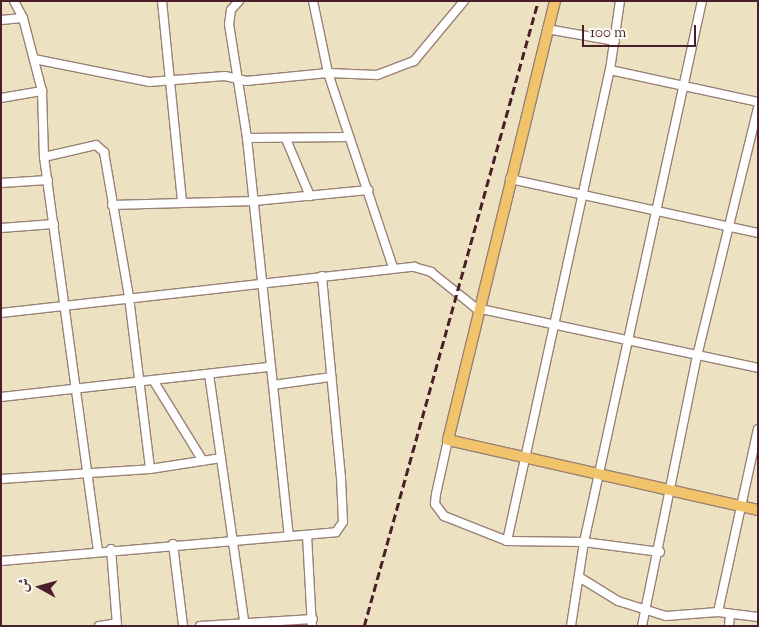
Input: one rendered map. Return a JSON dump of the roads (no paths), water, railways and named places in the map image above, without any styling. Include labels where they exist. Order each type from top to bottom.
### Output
[{"type":"main road","points":[[555,1],[476,308],[448,440],[598,474],[671,488],[758,510]]},
{"type":"street","points":[[14,1],[23,18],[42,91],[44,157],[79,388],[87,470],[98,550]]},
{"type":"street","points":[[162,1],[172,79],[182,203]]},
{"type":"street","points":[[239,1],[229,18],[247,138],[260,283],[289,535]]},
{"type":"street","points":[[312,1],[328,73],[393,267]]},
{"type":"street","points":[[34,58],[140,82],[225,76],[238,80],[328,73],[376,75],[410,64],[464,1]]},
{"type":"street","points":[[507,541],[610,70],[620,1]]},
{"type":"street","points":[[571,626],[584,542],[625,341],[702,1]]},
{"type":"street","points":[[1,20],[23,18]]},
{"type":"street","points":[[547,30],[615,41]]},
{"type":"street","points":[[610,70],[758,102]]},
{"type":"street","points":[[1,98],[42,91]]},
{"type":"street","points":[[642,626],[647,612],[660,552],[697,356],[727,226],[758,108]]},
{"type":"street","points":[[247,138],[349,137]]},
{"type":"street","points":[[286,138],[310,196]]},
{"type":"street","points":[[44,157],[101,147],[129,297],[136,381],[150,469]]},
{"type":"street","points":[[1,183],[48,180]]},
{"type":"street","points":[[510,180],[654,213],[758,233]]},
{"type":"street","points":[[112,205],[254,202],[368,190]]},
{"type":"street","points":[[1,228],[54,224]]},
{"type":"street","points":[[1,313],[66,303],[393,267],[430,272],[476,308],[758,368]]},
{"type":"street","points":[[1,560],[234,538],[336,532],[343,522],[322,276]]},
{"type":"street","points":[[1,397],[270,367]]},
{"type":"street","points":[[209,374],[245,624]]},
{"type":"street","points":[[273,385],[331,377]]},
{"type":"street","points":[[154,380],[203,461]]},
{"type":"street","points":[[718,612],[758,429]]},
{"type":"street","points":[[448,440],[436,494],[439,511],[470,530],[507,541],[584,542],[660,552]]},
{"type":"street","points":[[1,479],[87,470],[150,469],[221,458]]},
{"type":"street","points":[[200,626],[313,622],[307,535]]},
{"type":"street","points":[[173,544],[183,626]]},
{"type":"street","points":[[99,626],[117,625],[111,549]]},
{"type":"street","points":[[579,577],[618,601],[679,622],[718,612],[758,617]]},
{"type":"street","points":[[729,626],[730,614]]},
{"type":"railway","points":[[364,626],[538,1]]}]
